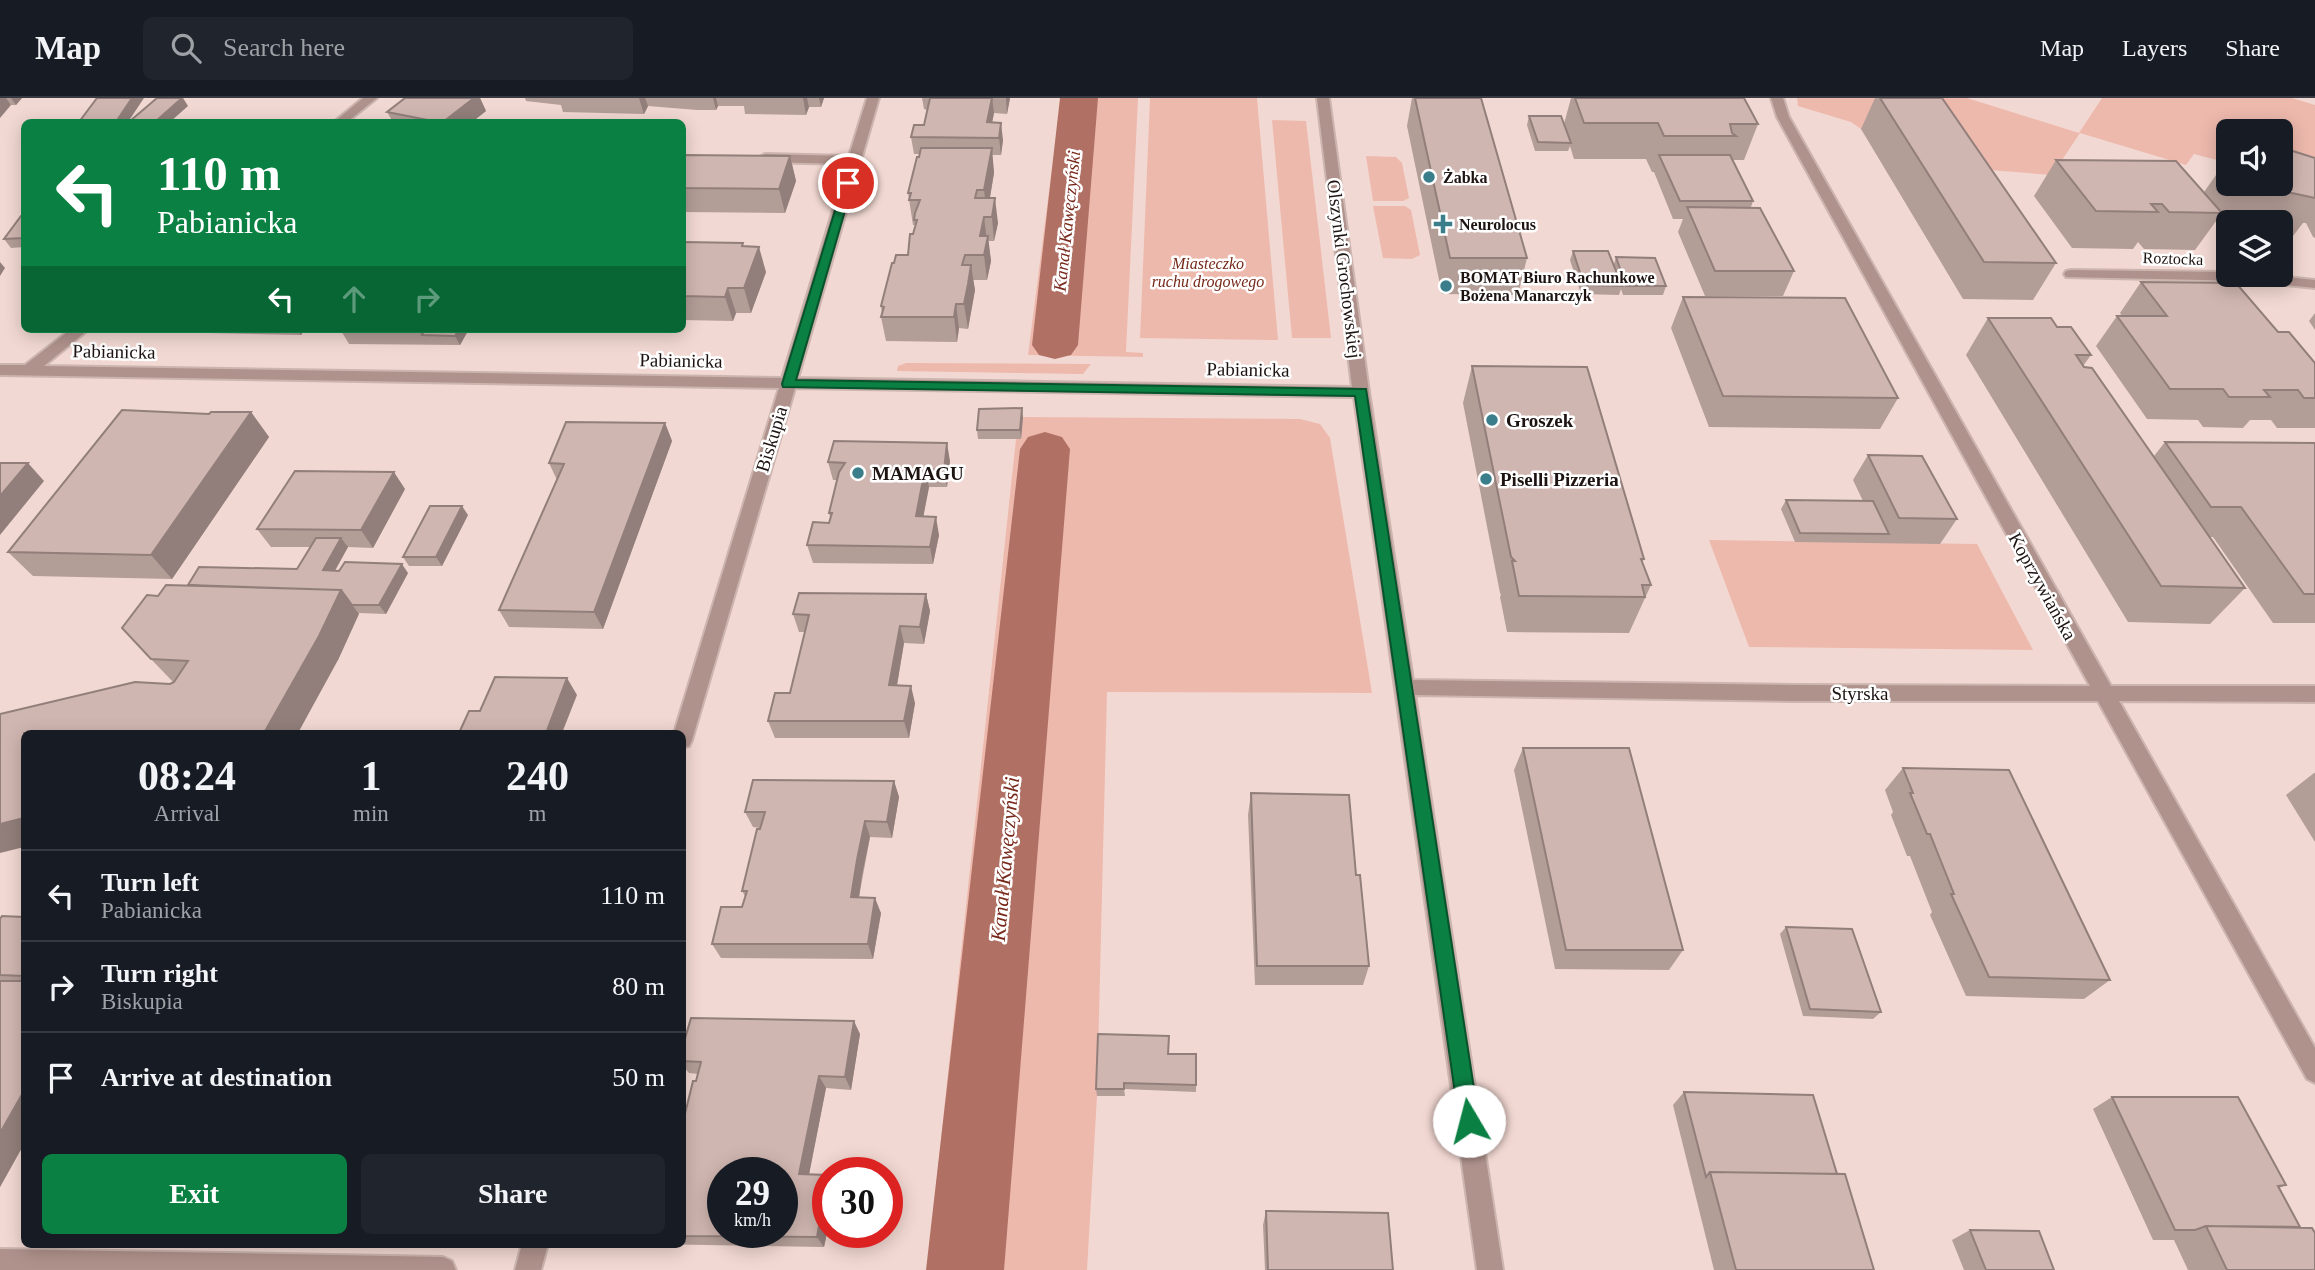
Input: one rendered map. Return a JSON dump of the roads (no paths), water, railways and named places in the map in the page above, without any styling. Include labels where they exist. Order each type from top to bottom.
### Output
[{"type":"street","points":[[344,119],[371,98]]},
{"type":"street","name":"Biskupia","points":[[685,730],[873,98]]},
{"type":"street","name":"Olszynki Grochowskiej","points":[[1323,98],[1361,392],[1490,1270]]},
{"type":"street","name":"Koprzywiańska","points":[[1777,98],[1783,117],[2315,1071]]},
{"type":"street","points":[[749,158],[855,160]]},
{"type":"street","name":"Roztocka","points":[[2071,274],[2247,277],[2315,284]]},
{"type":"street","points":[[29,370],[76,333]]},
{"type":"street","name":"Pabianicka","points":[[0,370],[1361,392]]},
{"type":"street","name":"Styrska","points":[[1404,687],[1795,693],[2315,694]]},
{"type":"street","points":[[527,1270],[534,1248]]},
{"type":"street","points":[[0,1262],[443,1270]]},
{"type":"waterway","name":"Kanał Kawęczyński","points":[[1055,345],[1079,98]]},
{"type":"waterway","name":"Kanał Kawęczyński","points":[[965,1270],[1045,449]]},
{"type":"place","name":"Żabka","points":[[1429,177]]},
{"type":"place","name":"Neurolocus","points":[[1443,224]]},
{"type":"place","name":"BOMAT Biuro Rachunkowe Bożena Manarczyk","points":[[1446,286]]},
{"type":"place","name":"Groszek","points":[[1492,420]]},
{"type":"place","name":"MAMAGU","points":[[858,473]]},
{"type":"place","name":"Piselli Pizzeria","points":[[1486,479]]},
{"type":"park label","name":"Miasteczko ruchu drogowego","points":[[1208,272]]}]
